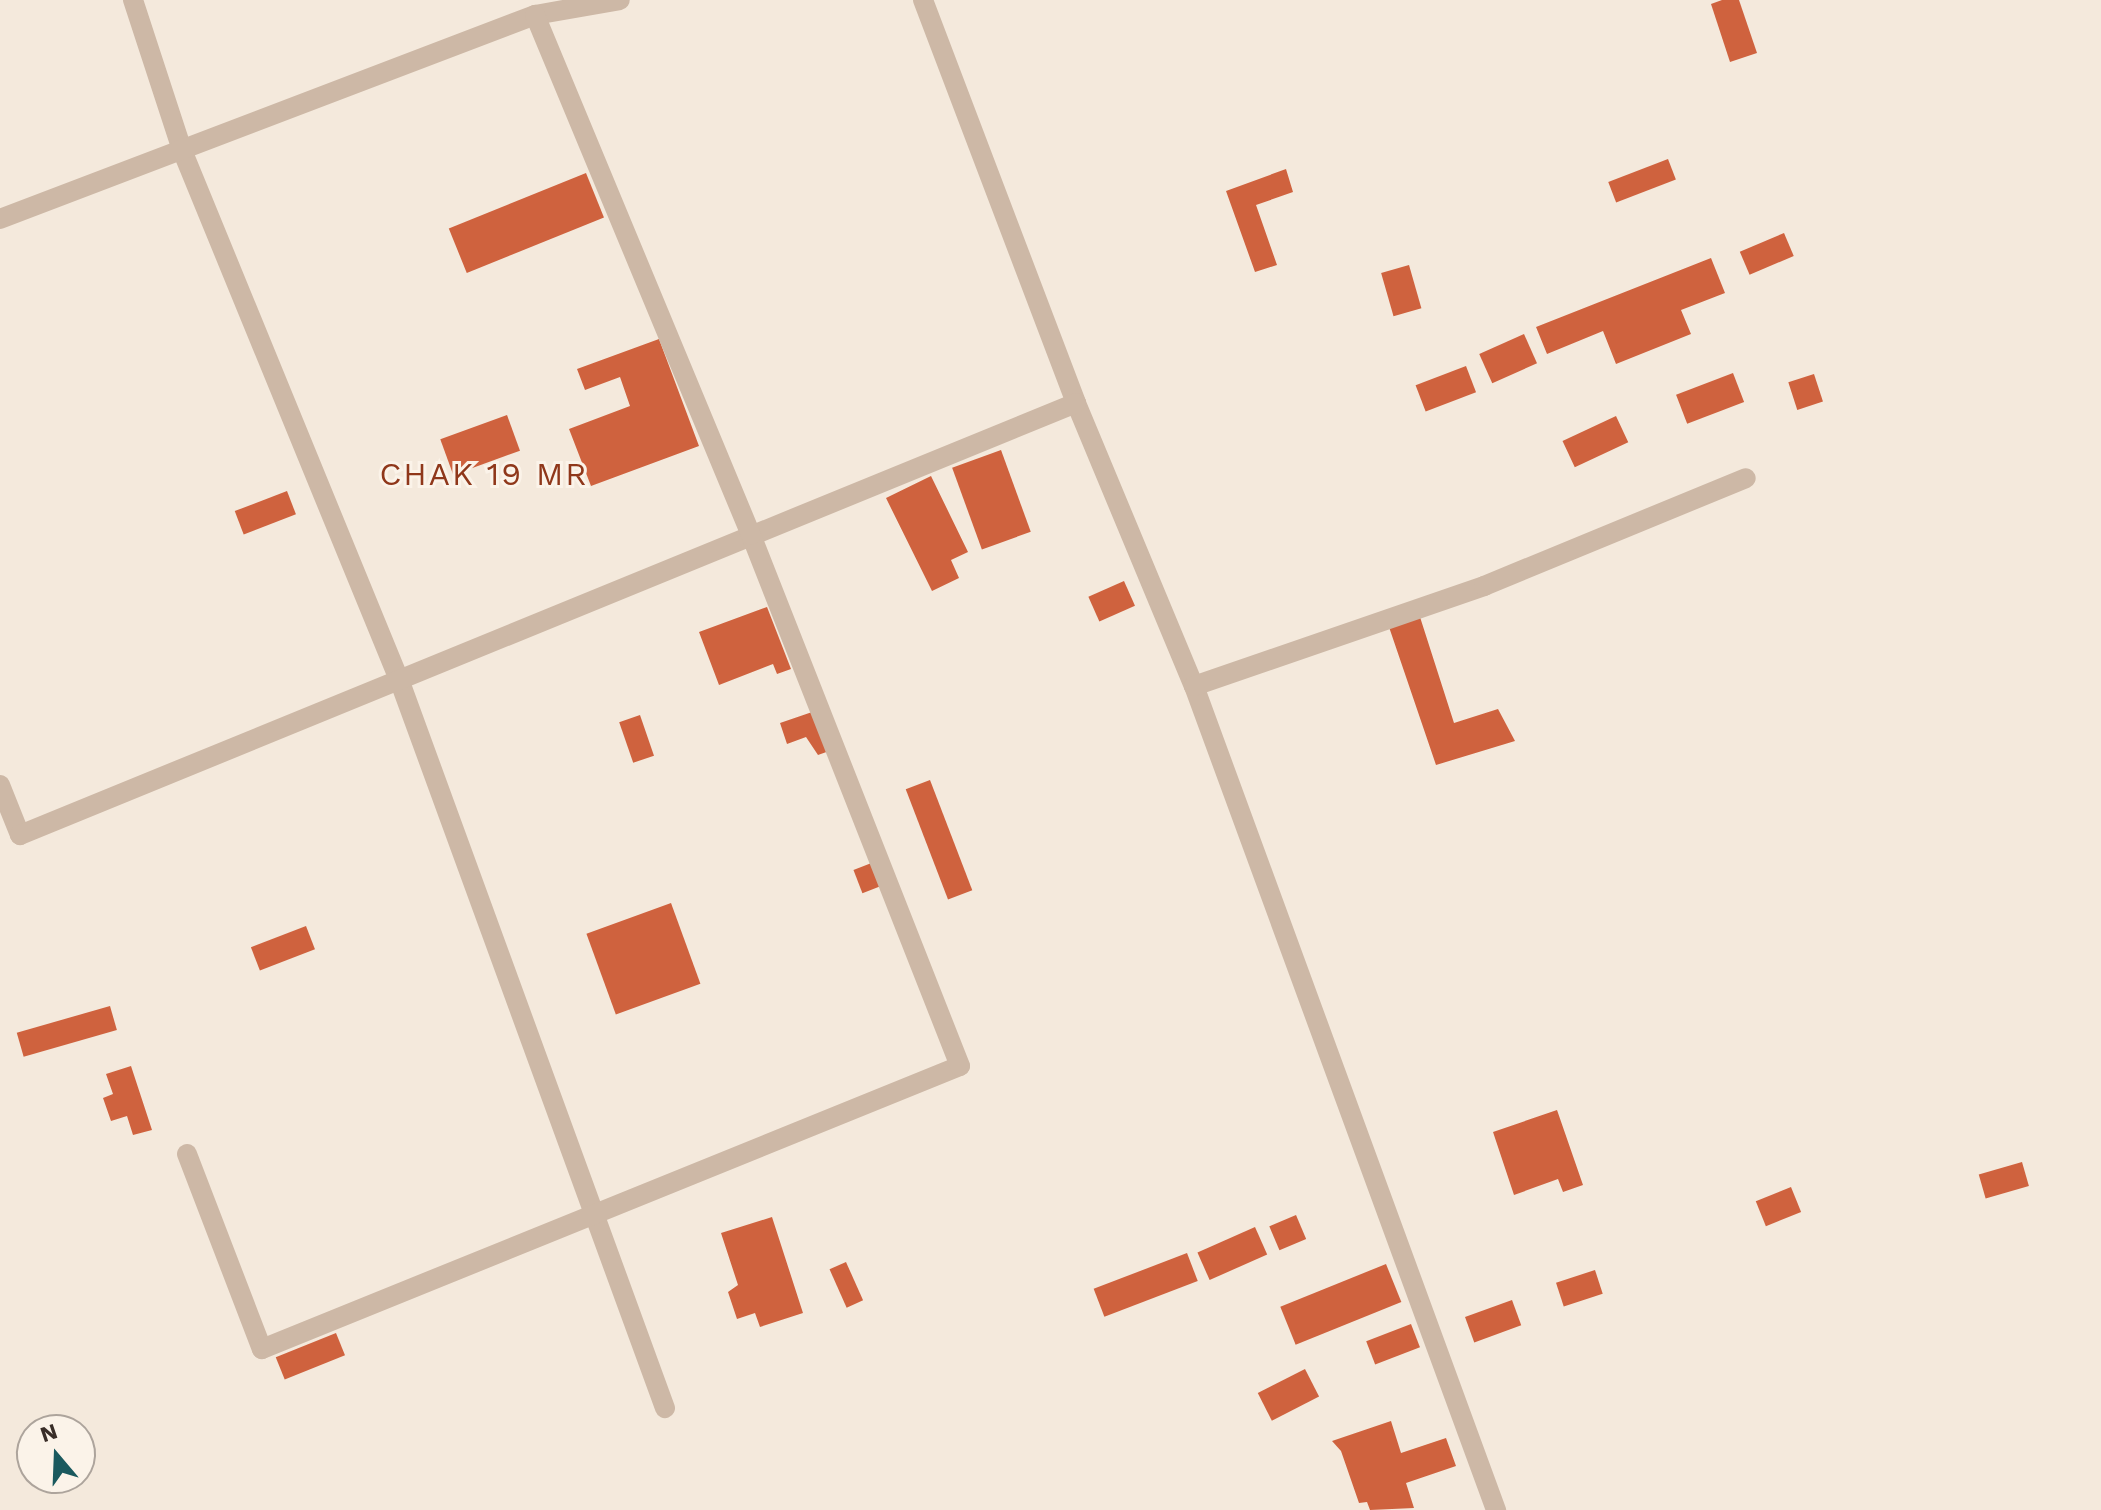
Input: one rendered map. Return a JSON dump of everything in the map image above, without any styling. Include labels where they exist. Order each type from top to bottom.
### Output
[{"type":"street","points":[[133,0],[182,150],[400,682],[665,1408]]},
{"type":"street","points":[[0,219],[535,15],[620,0]]},
{"type":"street","points":[[923,0],[1076,403],[1194,686],[1496,1510]]},
{"type":"street","points":[[187,1154],[262,1349],[960,1066],[751,535],[535,15]]},
{"type":"street","points":[[0,785],[20,835],[1076,403]]},
{"type":"street","points":[[1194,686],[1484,586],[1746,478]]},
{"type":"building","points":[[1722,0],[1739,0],[1757,53],[1730,62],[1711,4]]},
{"type":"building","points":[[1668,159],[1676,180],[1616,202],[1608,182]]},
{"type":"building","points":[[1286,169],[1293,192],[1256,205],[1277,265],[1255,272],[1226,191]]},
{"type":"building","points":[[586,173],[604,218],[467,273],[449,228]]},
{"type":"building","points":[[1784,233],[1794,256],[1750,275],[1740,252]]},
{"type":"building","points":[[1711,258],[1725,293],[1681,310],[1691,334],[1616,364],[1603,331],[1547,354],[1536,327]]},
{"type":"building","points":[[1409,265],[1421,308],[1394,316],[1381,273]]},
{"type":"building","points":[[1524,334],[1537,363],[1492,383],[1479,354]]},
{"type":"building","points":[[659,339],[699,446],[591,486],[569,429],[630,406],[620,377],[585,390],[577,369]]},
{"type":"building","points":[[1466,366],[1476,392],[1426,411],[1416,385]]},
{"type":"building","points":[[1733,373],[1744,402],[1687,424],[1676,395]]},
{"type":"building","points":[[1814,374],[1823,402],[1797,410],[1788,382]]},
{"type":"building","points":[[507,415],[520,451],[453,475],[440,439]]},
{"type":"building","points":[[1616,416],[1628,442],[1575,467],[1563,441]]},
{"type":"building","points":[[1001,450],[1031,532],[982,550],[952,468]]},
{"type":"building","points":[[931,476],[968,552],[951,560],[959,578],[932,591],[886,498]]},
{"type":"building","points":[[287,491],[296,514],[244,534],[235,511]]},
{"type":"building","points":[[1124,581],[1135,606],[1099,622],[1088,597]]},
{"type":"building","points":[[767,607],[791,669],[777,674],[773,664],[719,685],[699,632]]},
{"type":"building","points":[[1420,617],[1454,723],[1498,709],[1515,741],[1436,765],[1389,627]]},
{"type":"building","points":[[818,710],[832,750],[818,755],[806,737],[787,744],[780,723]]},
{"type":"building","points":[[640,715],[654,756],[633,763],[619,722]]},
{"type":"building","points":[[930,780],[972,890],[948,899],[906,789]]},
{"type":"building","points":[[874,862],[883,885],[862,893],[853,870]]},
{"type":"building","points":[[671,903],[700,984],[616,1015],[586,934]]},
{"type":"building","points":[[306,926],[315,949],[260,970],[251,947]]},
{"type":"building","points":[[110,1006],[117,1030],[24,1057],[17,1033]]},
{"type":"building","points":[[131,1066],[152,1130],[133,1135],[127,1116],[111,1121],[103,1098],[113,1094],[106,1074]]},
{"type":"building","points":[[1557,1110],[1583,1185],[1563,1192],[1558,1179],[1514,1195],[1493,1132]]},
{"type":"building","points":[[2022,1162],[2029,1186],[1986,1198],[1979,1174]]},
{"type":"building","points":[[1791,1187],[1801,1212],[1766,1226],[1756,1201]]},
{"type":"building","points":[[1296,1215],[1306,1239],[1279,1250],[1269,1226]]},
{"type":"building","points":[[772,1217],[803,1313],[760,1327],[755,1313],[737,1319],[728,1292],[738,1285],[721,1233]]},
{"type":"building","points":[[1255,1227],[1267,1254],[1210,1280],[1197,1253]]},
{"type":"building","points":[[1187,1253],[1198,1281],[1104,1317],[1094,1289]]},
{"type":"building","points":[[846,1262],[863,1300],[847,1308],[830,1269]]},
{"type":"building","points":[[1386,1264],[1401,1302],[1296,1345],[1280,1307]]},
{"type":"building","points":[[1595,1270],[1603,1294],[1564,1306],[1556,1283]]},
{"type":"building","points":[[1512,1300],[1521,1325],[1474,1342],[1465,1317]]},
{"type":"building","points":[[1411,1324],[1420,1347],[1375,1365],[1366,1341]]},
{"type":"building","points":[[336,1333],[345,1355],[285,1380],[276,1357]]},
{"type":"building","points":[[1305,1369],[1319,1397],[1272,1421],[1258,1393]]},
{"type":"building","points":[[1391,1421],[1401,1453],[1446,1438],[1456,1466],[1406,1483],[1414,1508],[1370,1510],[1367,1502],[1359,1503],[1341,1451],[1332,1441]]},
{"type":"district","name":"CHAK 19 MR","points":[[484,474]]}]
